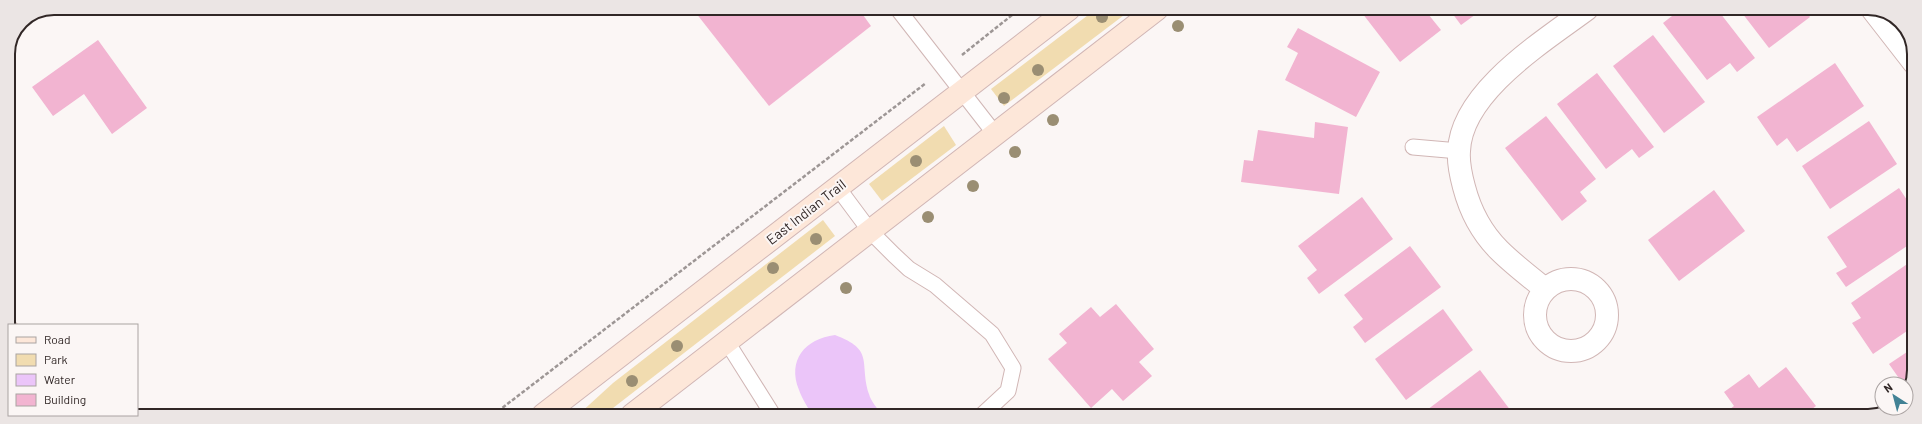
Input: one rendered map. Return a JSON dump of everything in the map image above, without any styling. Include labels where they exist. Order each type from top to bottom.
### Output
[{"type":"main road","name":"East Indian Trail","points":[[551,409],[1060,15]]},
{"type":"main road","points":[[640,409],[1149,15]]},
{"type":"street","points":[[1545,290],[1499,250],[1481,227],[1468,200],[1461,176],[1459,151],[1463,132],[1474,109],[1493,83],[1518,61],[1579,15]]},
{"type":"street","points":[[1878,17],[1907,54]]},
{"type":"lane","points":[[902,15],[995,134]]},
{"type":"lane","points":[[1413,147],[1459,151]]},
{"type":"lane","points":[[838,188],[870,231],[909,269],[935,285],[992,334],[1013,368],[1008,391],[989,409]]},
{"type":"lane","points":[[727,342],[768,409]]},
{"type":"path","points":[[960,56],[1012,15]]},
{"type":"path","points":[[501,409],[927,82]]},
{"type":"green space","points":[[1088,15],[1124,15],[1004,106],[991,89]]},
{"type":"green space","points":[[944,126],[956,145],[882,201],[869,184]]},
{"type":"green space","points":[[823,220],[835,236],[612,409],[585,409],[613,383]]},
{"type":"water","points":[[835,335],[856,346],[861,352],[870,397],[878,409],[808,409],[800,393],[795,369],[797,360],[807,346],[824,337]]},
{"type":"building","points":[[698,15],[863,15],[871,26],[769,106]]},
{"type":"building","points":[[1364,15],[1429,15],[1441,30],[1400,62]]},
{"type":"building","points":[[1454,15],[1475,15],[1461,25]]},
{"type":"building","points":[[1673,15],[1722,15],[1755,58],[1737,72],[1730,63],[1707,80],[1663,23]]},
{"type":"building","points":[[1744,15],[1808,15],[1810,17],[1769,48]]},
{"type":"building","points":[[1298,28],[1380,72],[1356,117],[1285,80],[1298,53],[1287,47]]},
{"type":"building","points":[[1653,35],[1705,102],[1664,133],[1613,66]]},
{"type":"building","points":[[98,40],[147,108],[112,134],[84,94],[53,116],[32,87]]},
{"type":"building","points":[[1835,63],[1864,106],[1797,152],[1787,138],[1777,146],[1757,117]]},
{"type":"building","points":[[1597,73],[1654,147],[1639,158],[1632,149],[1606,169],[1557,104]]},
{"type":"building","points":[[1546,116],[1596,179],[1580,192],[1587,201],[1562,221],[1505,148]]},
{"type":"building","points":[[1869,121],[1897,164],[1830,209],[1802,166]]},
{"type":"building","points":[[1315,122],[1348,127],[1339,194],[1241,182],[1244,160],[1253,161],[1258,130],[1314,138]]},
{"type":"building","points":[[1899,188],[1907,200],[1907,246],[1846,287],[1836,273],[1847,267],[1827,237]]},
{"type":"building","points":[[1714,190],[1745,231],[1679,281],[1648,240]]},
{"type":"building","points":[[1362,197],[1393,239],[1319,294],[1307,278],[1317,270],[1298,246]]},
{"type":"building","points":[[1410,246],[1441,287],[1365,343],[1353,327],[1363,319],[1344,295]]},
{"type":"building","points":[[1907,264],[1907,331],[1873,354],[1852,323],[1861,318],[1851,303]]},
{"type":"building","points":[[1116,304],[1154,349],[1139,362],[1152,376],[1123,401],[1112,389],[1091,408],[1048,359],[1067,343],[1059,334],[1091,307],[1100,317]]},
{"type":"building","points":[[1443,309],[1473,350],[1406,400],[1375,359]]},
{"type":"building","points":[[1907,352],[1906,376],[1897,376],[1889,364]]},
{"type":"building","points":[[1786,367],[1816,406],[1812,409],[1730,409],[1734,406],[1724,392],[1749,374],[1759,388]]},
{"type":"building","points":[[1480,370],[1509,409],[1428,409]]}]
